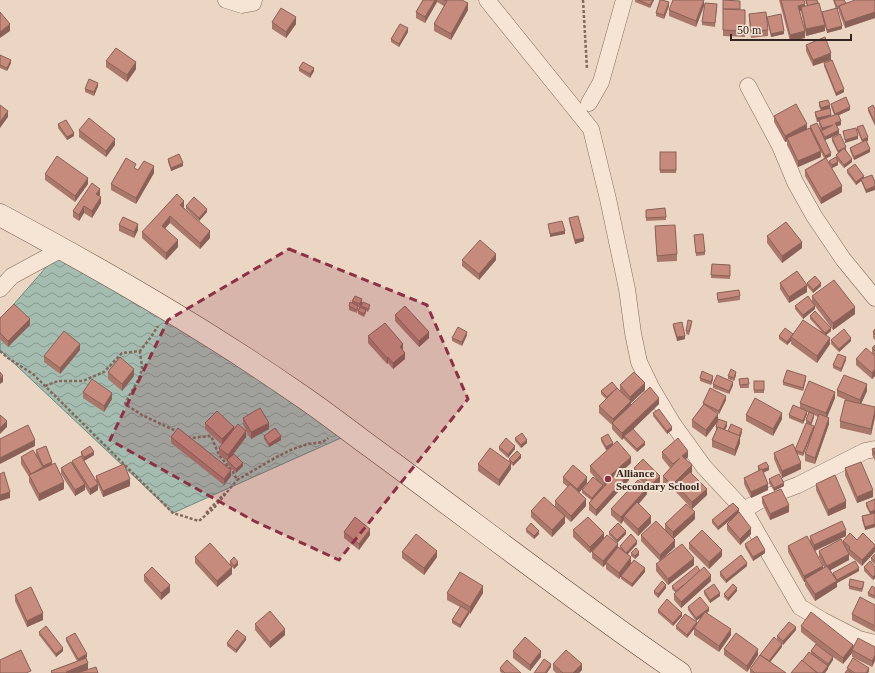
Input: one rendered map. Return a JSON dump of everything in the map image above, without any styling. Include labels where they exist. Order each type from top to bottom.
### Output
[{"type":"main road","points":[[0,215],[211,335],[298,393],[622,633],[680,673]]},
{"type":"street","points":[[226,0],[247,5],[253,3],[254,0]]},
{"type":"street","points":[[486,0],[592,129],[625,282],[639,362],[651,387],[673,424],[704,467],[744,510],[800,606],[822,620],[859,639],[875,643]]},
{"type":"street","points":[[589,103],[601,82],[624,0]]},
{"type":"street","points":[[748,86],[780,146],[795,182],[814,216],[843,259],[875,298]]},
{"type":"street","points":[[0,289],[12,276],[62,249]]},
{"type":"street","points":[[744,510],[766,497],[798,485],[865,451],[875,449]]},
{"type":"path","points":[[583,0],[587,72]]},
{"type":"path","points":[[168,310],[140,351],[142,368],[125,404],[142,415],[190,438],[211,436],[219,456],[237,480]]},
{"type":"path","points":[[0,351],[33,374],[173,513],[199,521]]},
{"type":"path","points":[[45,386],[58,380],[84,381],[104,372],[122,353],[140,351]]},
{"type":"path","points":[[199,521],[237,480],[282,455],[304,445],[324,442],[340,424]]},
{"type":"path","points":[[199,521],[218,504],[237,480]]},
{"type":"highlighted area","points":[[289,249],[427,305],[468,399],[339,560],[254,521],[110,440],[168,320]]},
{"type":"water","points":[[62,249],[352,433],[173,513],[0,350],[0,320]]},
{"type":"building","points":[[423,0],[435,0],[425,17],[416,12]]},
{"type":"building","points":[[444,0],[462,0],[468,3],[451,34],[434,24],[447,1]]},
{"type":"building","points":[[638,0],[653,0],[650,5]]},
{"type":"building","points":[[660,0],[669,2],[664,15],[656,13]]},
{"type":"building","points":[[673,0],[704,0],[696,21],[669,10]]},
{"type":"building","points":[[723,0],[740,1],[740,9],[723,9]]},
{"type":"building","points":[[781,0],[804,0],[805,4],[798,6],[805,31],[790,35]]},
{"type":"building","points":[[806,0],[817,0],[818,3],[808,6]]},
{"type":"building","points":[[834,0],[844,0],[846,3],[837,7]]},
{"type":"building","points":[[855,0],[875,0],[875,12],[845,22],[839,6]]},
{"type":"building","points":[[705,3],[717,4],[715,23],[702,22]]},
{"type":"building","points":[[819,3],[825,25],[806,29],[801,7]]},
{"type":"building","points":[[281,8],[296,17],[286,32],[272,22]]},
{"type":"building","points":[[837,8],[842,26],[827,30],[822,12]]},
{"type":"building","points":[[723,9],[745,10],[745,31],[723,30]]},
{"type":"building","points":[[0,12],[10,24],[0,32]]},
{"type":"building","points":[[766,12],[768,30],[751,31],[749,14]]},
{"type":"building","points":[[781,14],[784,31],[771,34],[767,17]]},
{"type":"building","points":[[400,24],[408,28],[399,44],[391,39]]},
{"type":"building","points":[[825,37],[831,53],[813,60],[806,45]]},
{"type":"building","points":[[116,48],[136,62],[127,75],[106,61]]},
{"type":"building","points":[[0,55],[11,60],[7,68],[0,65]]},
{"type":"building","points":[[832,60],[844,89],[836,93],[824,63]]},
{"type":"building","points":[[303,62],[314,68],[310,74],[299,68]]},
{"type":"building","points":[[89,79],[98,83],[94,92],[85,89]]},
{"type":"building","points":[[846,97],[850,107],[835,114],[831,104]]},
{"type":"building","points":[[828,100],[830,105],[821,108],[819,102]]},
{"type":"building","points":[[796,104],[807,124],[785,136],[774,116]]},
{"type":"building","points":[[0,105],[8,111],[0,122]]},
{"type":"building","points":[[873,105],[875,109],[875,123],[868,108]]},
{"type":"building","points":[[830,108],[831,115],[817,118],[815,112]]},
{"type":"building","points":[[838,114],[841,121],[835,123],[839,130],[825,137],[821,131],[833,125],[822,128],[819,120]]},
{"type":"building","points":[[89,118],[115,139],[106,151],[79,130]]},
{"type":"building","points":[[66,120],[74,133],[67,137],[58,124]]},
{"type":"building","points":[[817,123],[831,153],[825,156],[810,126]]},
{"type":"building","points":[[863,125],[868,137],[862,140],[857,127]]},
{"type":"building","points":[[810,128],[821,151],[798,161],[787,138]]},
{"type":"building","points":[[856,128],[858,136],[845,140],[843,131]]},
{"type":"building","points":[[840,134],[846,147],[838,151],[832,138]]},
{"type":"building","points":[[866,140],[870,149],[854,157],[850,148]]},
{"type":"building","points":[[844,148],[852,159],[844,165],[836,155]]},
{"type":"building","points":[[660,152],[676,152],[676,170],[660,170]]},
{"type":"building","points":[[179,154],[183,163],[171,168],[168,159]]},
{"type":"building","points":[[57,156],[88,178],[75,196],[45,174]]},
{"type":"building","points":[[836,157],[838,162],[832,165],[829,161]]},
{"type":"building","points":[[126,158],[136,164],[134,168],[138,170],[144,161],[154,166],[136,198],[111,184]]},
{"type":"building","points":[[826,158],[842,186],[821,198],[805,170]]},
{"type":"building","points":[[855,164],[864,176],[856,182],[847,170]]},
{"type":"building","points":[[872,175],[875,186],[866,190],[861,179]]},
{"type":"building","points":[[92,183],[100,189],[96,194],[101,197],[92,211],[84,206],[79,215],[73,211]]},
{"type":"building","points":[[177,194],[184,201],[180,205],[210,231],[200,243],[170,216],[162,226],[178,240],[166,253],[142,232]]},
{"type":"building","points":[[194,197],[207,209],[199,218],[186,206]]},
{"type":"building","points":[[665,208],[666,217],[646,218],[646,210]]},
{"type":"building","points":[[578,216],[584,238],[575,240],[569,218]]},
{"type":"building","points":[[123,217],[138,224],[134,232],[119,225]]},
{"type":"building","points":[[562,221],[565,231],[550,234],[548,224]]},
{"type":"building","points":[[786,222],[802,242],[782,256],[767,236]]},
{"type":"building","points":[[675,225],[677,254],[657,256],[655,226]]},
{"type":"building","points":[[703,234],[705,252],[696,253],[694,235]]},
{"type":"building","points":[[480,240],[496,254],[479,274],[462,260]]},
{"type":"building","points":[[712,264],[730,265],[730,276],[711,275]]},
{"type":"building","points":[[797,271],[807,285],[789,297],[780,283]]},
{"type":"building","points":[[815,276],[821,283],[813,290],[807,283]]},
{"type":"building","points":[[834,280],[855,307],[833,323],[812,296]]},
{"type":"building","points":[[739,290],[740,296],[718,300],[717,293]]},
{"type":"building","points":[[355,296],[362,299],[360,304],[352,301]]},
{"type":"building","points":[[808,296],[815,306],[803,315],[795,306]]},
{"type":"building","points":[[350,302],[358,306],[357,310],[349,306]]},
{"type":"building","points":[[363,302],[370,305],[368,309],[361,306]]},
{"type":"building","points":[[14,304],[30,319],[8,341],[0,333],[0,318]]},
{"type":"building","points":[[405,306],[429,332],[419,341],[395,315]]},
{"type":"building","points":[[360,307],[366,310],[364,314],[358,311]]},
{"type":"building","points":[[815,311],[831,328],[825,333],[810,316]]},
{"type":"building","points":[[688,320],[692,321],[689,331],[686,331]]},
{"type":"building","points":[[803,320],[830,338],[817,356],[791,337]]},
{"type":"building","points":[[682,322],[685,336],[677,337],[673,324]]},
{"type":"building","points":[[385,323],[403,344],[400,347],[405,353],[393,363],[368,336]]},
{"type":"building","points":[[458,327],[467,332],[462,342],[452,338]]},
{"type":"building","points":[[785,328],[793,334],[787,342],[779,336]]},
{"type":"building","points":[[844,329],[851,338],[839,349],[831,340]]},
{"type":"building","points":[[64,331],[80,344],[60,368],[44,356]]},
{"type":"building","points":[[866,348],[875,356],[875,369],[872,373],[856,359]]},
{"type":"building","points":[[838,354],[846,357],[841,369],[833,365]]},
{"type":"building","points":[[120,357],[134,369],[122,384],[108,372]]},
{"type":"building","points":[[731,369],[736,372],[734,378],[728,376]]},
{"type":"building","points":[[787,370],[806,376],[803,388],[783,382]]},
{"type":"building","points":[[702,371],[713,376],[711,382],[700,378]]},
{"type":"building","points":[[634,372],[645,383],[630,397],[620,385]]},
{"type":"building","points":[[717,375],[733,382],[729,391],[713,384]]},
{"type":"building","points":[[844,375],[867,384],[860,400],[837,390]]},
{"type":"building","points":[[748,378],[749,384],[740,385],[739,379]]},
{"type":"building","points":[[92,379],[112,393],[104,406],[83,392]]},
{"type":"building","points":[[754,381],[764,381],[764,390],[754,390]]},
{"type":"building","points":[[809,381],[835,392],[826,413],[800,403]]},
{"type":"building","points":[[612,382],[617,388],[607,397],[601,391]]},
{"type":"building","points":[[650,387],[659,398],[622,433],[612,423]]},
{"type":"building","points":[[617,388],[631,401],[613,419],[599,406]]},
{"type":"building","points":[[710,388],[726,396],[719,411],[703,403]]},
{"type":"building","points":[[755,398],[782,413],[773,429],[746,415]]},
{"type":"building","points":[[845,400],[875,407],[871,429],[840,421]]},
{"type":"building","points":[[704,404],[718,414],[706,430],[692,420]]},
{"type":"building","points":[[793,405],[807,411],[803,421],[789,415]]},
{"type":"building","points":[[260,408],[269,423],[251,432],[243,418]]},
{"type":"building","points":[[659,409],[672,427],[667,431],[653,413]]},
{"type":"building","points":[[217,411],[234,427],[222,439],[205,423]]},
{"type":"building","points":[[809,412],[814,414],[811,423],[806,420]]},
{"type":"building","points":[[819,414],[829,418],[815,458],[805,454]]},
{"type":"building","points":[[0,415],[7,421],[0,428]]},
{"type":"building","points":[[718,419],[727,422],[724,429],[716,427]]},
{"type":"building","points":[[806,423],[814,426],[803,453],[795,450]]},
{"type":"building","points":[[238,424],[246,431],[228,455],[219,448]]},
{"type":"building","points":[[731,424],[742,429],[739,436],[728,431]]},
{"type":"building","points":[[28,425],[35,440],[0,458],[0,439]]},
{"type":"building","points":[[718,427],[740,436],[735,450],[712,440]]},
{"type":"building","points":[[178,428],[231,470],[224,479],[171,437]]},
{"type":"building","points":[[275,428],[281,436],[269,444],[264,436]]},
{"type":"building","points":[[633,429],[645,442],[637,449],[624,436]]},
{"type":"building","points":[[522,433],[527,440],[521,445],[515,438]]},
{"type":"building","points":[[608,434],[613,443],[606,447],[601,438]]},
{"type":"building","points":[[506,438],[515,446],[508,454],[499,447]]},
{"type":"building","points":[[678,438],[688,451],[682,456],[692,465],[672,485],[663,476],[680,458],[673,464],[662,452]]},
{"type":"building","points":[[617,441],[631,457],[604,481],[590,466]]},
{"type":"building","points":[[793,444],[801,463],[782,471],[774,453]]},
{"type":"building","points":[[46,446],[52,462],[43,466],[36,450]]},
{"type":"building","points":[[90,446],[94,452],[84,457],[81,452]]},
{"type":"building","points":[[490,448],[511,463],[499,480],[478,464]]},
{"type":"building","points":[[875,448],[875,455],[872,449]]},
{"type":"building","points":[[33,450],[43,467],[31,474],[21,457]]},
{"type":"building","points":[[517,451],[521,455],[513,463],[509,459]]},
{"type":"building","points":[[234,454],[243,463],[236,469],[227,460]]},
{"type":"building","points":[[81,456],[98,484],[90,489],[72,461]]},
{"type":"building","points":[[643,459],[660,476],[651,485],[634,468]]},
{"type":"building","points":[[71,462],[85,484],[75,490],[61,468]]},
{"type":"building","points":[[766,462],[769,467],[760,470],[758,466]]},
{"type":"building","points":[[861,462],[873,490],[857,497],[845,468]]},
{"type":"building","points":[[55,463],[64,482],[39,494],[29,475]]},
{"type":"building","points":[[124,464],[130,479],[103,491],[96,476]]},
{"type":"building","points":[[573,465],[587,477],[577,489],[563,477]]},
{"type":"building","points":[[622,467],[629,474],[596,510],[589,503]]},
{"type":"building","points":[[762,469],[768,484],[751,492],[744,478]]},
{"type":"building","points":[[4,472],[10,492],[0,495],[0,474]]},
{"type":"building","points":[[690,472],[707,489],[692,502],[676,485]]},
{"type":"building","points":[[779,474],[784,483],[774,488],[769,479]]},
{"type":"building","points":[[835,475],[846,501],[828,510],[816,484]]},
{"type":"building","points":[[593,477],[603,485],[592,498],[582,490]]},
{"type":"building","points":[[638,480],[647,488],[621,517],[611,509]]},
{"type":"building","points":[[570,484],[586,499],[571,516],[555,501]]},
{"type":"building","points":[[781,489],[789,505],[770,514],[762,497]]},
{"type":"building","points":[[544,497],[565,516],[552,530],[531,511]]},
{"type":"building","points":[[875,499],[875,510],[870,512],[866,503]]},
{"type":"building","points":[[637,502],[651,516],[638,529],[624,516]]},
{"type":"building","points":[[733,503],[739,509],[718,527],[712,520]]},
{"type":"building","points":[[686,504],[695,512],[673,532],[665,524]]},
{"type":"building","points":[[739,512],[751,528],[740,539],[727,524]]},
{"type":"building","points":[[875,513],[875,524],[865,527],[862,516]]},
{"type":"building","points":[[355,517],[370,529],[359,544],[344,532]]},
{"type":"building","points":[[588,517],[604,533],[590,547],[573,530]]},
{"type":"building","points":[[656,521],[675,540],[660,555],[641,535]]},
{"type":"building","points":[[842,521],[846,530],[814,545],[810,536]]},
{"type":"building","points":[[531,523],[539,531],[534,536],[526,529]]},
{"type":"building","points":[[618,523],[626,531],[617,540],[609,532]]},
{"type":"building","points":[[702,530],[722,550],[709,562],[689,543]]},
{"type":"building","points":[[850,533],[857,540],[863,533],[875,545],[862,560],[849,549],[850,547],[843,541]]},
{"type":"building","points":[[416,534],[437,551],[424,568],[402,552]]},
{"type":"building","points":[[631,534],[637,541],[626,553],[620,546]]},
{"type":"building","points":[[607,535],[618,544],[603,561],[592,552]]},
{"type":"building","points":[[757,536],[765,550],[753,557],[745,544]]},
{"type":"building","points":[[807,536],[823,566],[804,576],[788,546]]},
{"type":"building","points":[[841,539],[849,554],[827,566],[819,551]]},
{"type":"building","points":[[210,543],[232,567],[217,581],[195,557]]},
{"type":"building","points":[[682,544],[694,558],[668,579],[656,564]]},
{"type":"building","points":[[618,547],[631,557],[619,573],[606,562]]},
{"type":"building","points":[[636,548],[639,552],[635,556],[631,553]]},
{"type":"building","points":[[875,554],[875,561],[871,558]]},
{"type":"building","points":[[741,555],[747,563],[726,580],[720,572]]},
{"type":"building","points":[[234,557],[238,562],[234,566],[230,561]]},
{"type":"building","points":[[634,560],[645,568],[632,584],[621,576]]},
{"type":"building","points":[[855,561],[859,568],[837,580],[833,573]]},
{"type":"building","points":[[870,561],[875,567],[875,575],[873,577],[864,567]]},
{"type":"building","points":[[697,566],[700,571],[676,591],[672,586]]},
{"type":"building","points":[[827,566],[837,581],[815,594],[805,579]]},
{"type":"building","points":[[152,567],[170,585],[161,593],[144,575]]},
{"type":"building","points":[[704,567],[711,575],[681,602],[674,594]]},
{"type":"building","points":[[460,572],[483,586],[470,607],[447,593]]},
{"type":"building","points":[[850,579],[864,582],[862,589],[849,586]]},
{"type":"building","points":[[662,581],[666,585],[658,594],[654,591]]},
{"type":"building","points":[[714,584],[720,593],[710,600],[704,591]]},
{"type":"building","points":[[733,584],[737,588],[728,598],[724,594]]},
{"type":"building","points":[[872,586],[875,588],[875,596],[868,593]]},
{"type":"building","points":[[31,587],[43,613],[27,621],[15,595]]},
{"type":"building","points":[[700,597],[709,608],[696,618],[688,607]]},
{"type":"building","points":[[860,597],[875,605],[875,626],[852,614]]},
{"type":"building","points":[[667,599],[682,613],[673,623],[658,610]]},
{"type":"building","points":[[461,606],[469,611],[460,625],[452,620]]},
{"type":"building","points":[[270,611],[285,629],[270,642],[255,624]]},
{"type":"building","points":[[705,612],[731,629],[719,646],[694,628]]},
{"type":"building","points":[[811,612],[853,645],[843,658],[801,626]]},
{"type":"building","points":[[685,614],[697,622],[687,635],[676,626]]},
{"type":"building","points":[[789,622],[796,627],[783,641],[777,636]]},
{"type":"building","points":[[46,626],[63,648],[56,654],[39,632]]},
{"type":"building","points":[[237,630],[246,637],[236,650],[227,643]]},
{"type":"building","points":[[75,633],[87,654],[78,659],[66,638]]},
{"type":"building","points":[[736,633],[758,649],[747,666],[724,649]]},
{"type":"building","points":[[525,637],[541,651],[530,665],[513,651]]},
{"type":"building","points":[[774,637],[782,644],[769,661],[760,655]]},
{"type":"building","points":[[858,638],[875,647],[875,655],[872,661],[852,650]]},
{"type":"building","points":[[816,644],[833,657],[828,664],[811,651]]},
{"type":"building","points":[[21,650],[31,671],[26,673],[0,673],[0,660]]},
{"type":"building","points":[[566,650],[582,664],[573,673],[563,673],[553,664]]},
{"type":"building","points":[[809,652],[828,666],[822,673],[818,673],[802,661]]},
{"type":"building","points":[[760,655],[786,673],[755,673],[750,669]]},
{"type":"building","points":[[86,658],[88,663],[66,672],[67,673],[52,673],[51,671]]},
{"type":"building","points":[[853,658],[869,668],[866,673],[855,673],[847,668]]},
{"type":"building","points":[[544,659],[551,664],[545,673],[534,673]]},
{"type":"building","points":[[507,660],[521,673],[505,673],[500,668]]},
{"type":"building","points":[[802,660],[817,673],[791,673]]},
{"type":"building","points":[[96,667],[98,673],[77,673]]},
{"type":"building","points":[[847,670],[852,673],[845,673]]},
{"type":"place","name":"Alliance Secondary School","points":[[608,479]]}]
